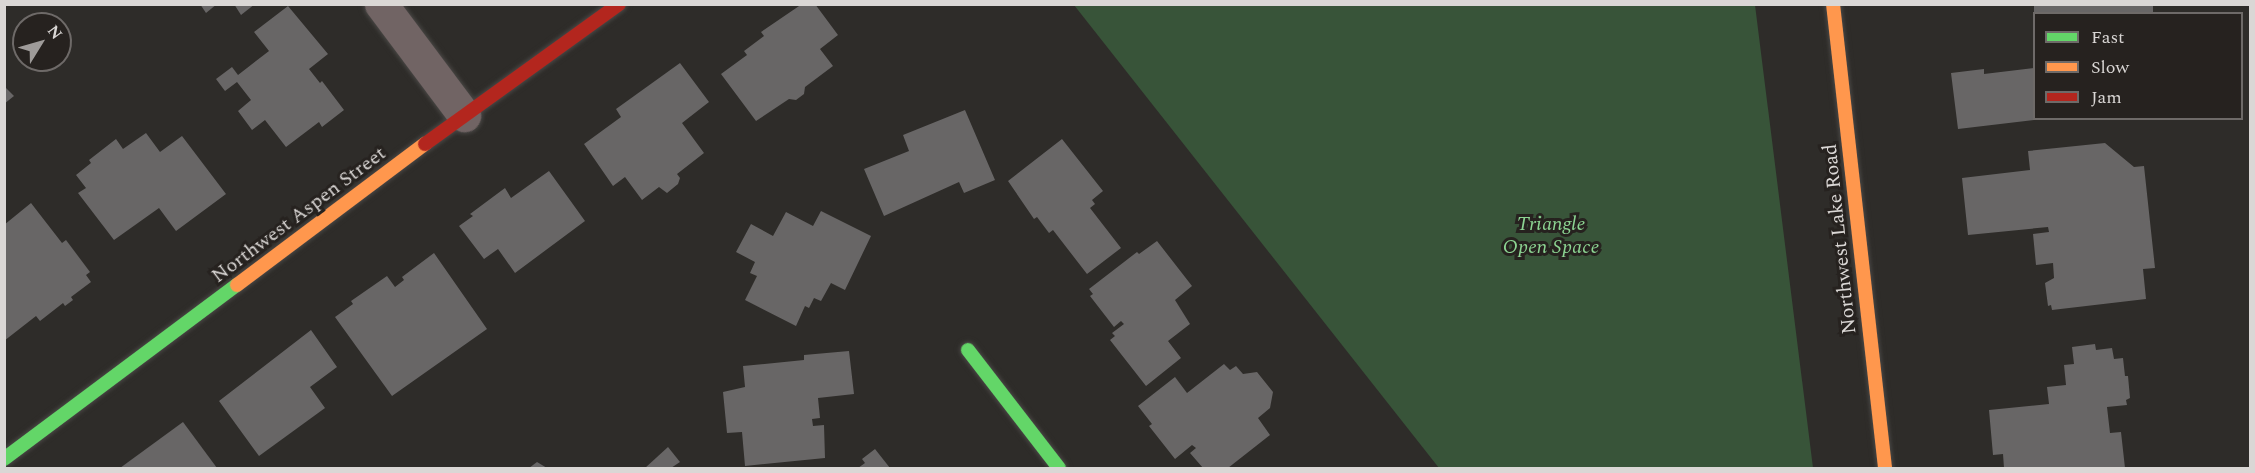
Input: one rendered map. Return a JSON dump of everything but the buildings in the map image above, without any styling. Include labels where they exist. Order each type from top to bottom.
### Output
[{"type":"street","points":[[381,4],[464,115]]},
{"type":"street","name":"Northwest Aspen Street","points":[[4,459],[464,115],[619,4]]},
{"type":"street","name":"Northwest Lake Road","points":[[1833,4],[1886,468]]},
{"type":"street","points":[[968,350],[1059,468]]},
{"type":"green space","name":"Triangle Open Space","points":[[1074,5],[1755,5],[1813,468],[1439,468]]},
{"type":"traffic: fast","points":[[4,459],[237,285]]},
{"type":"traffic: fast","points":[[968,350],[1059,468]]},
{"type":"traffic: slow","points":[[1833,4],[1885,468]]},
{"type":"traffic: slow","points":[[237,285],[425,144]]},
{"type":"traffic: jam","points":[[425,144],[619,4]]}]
